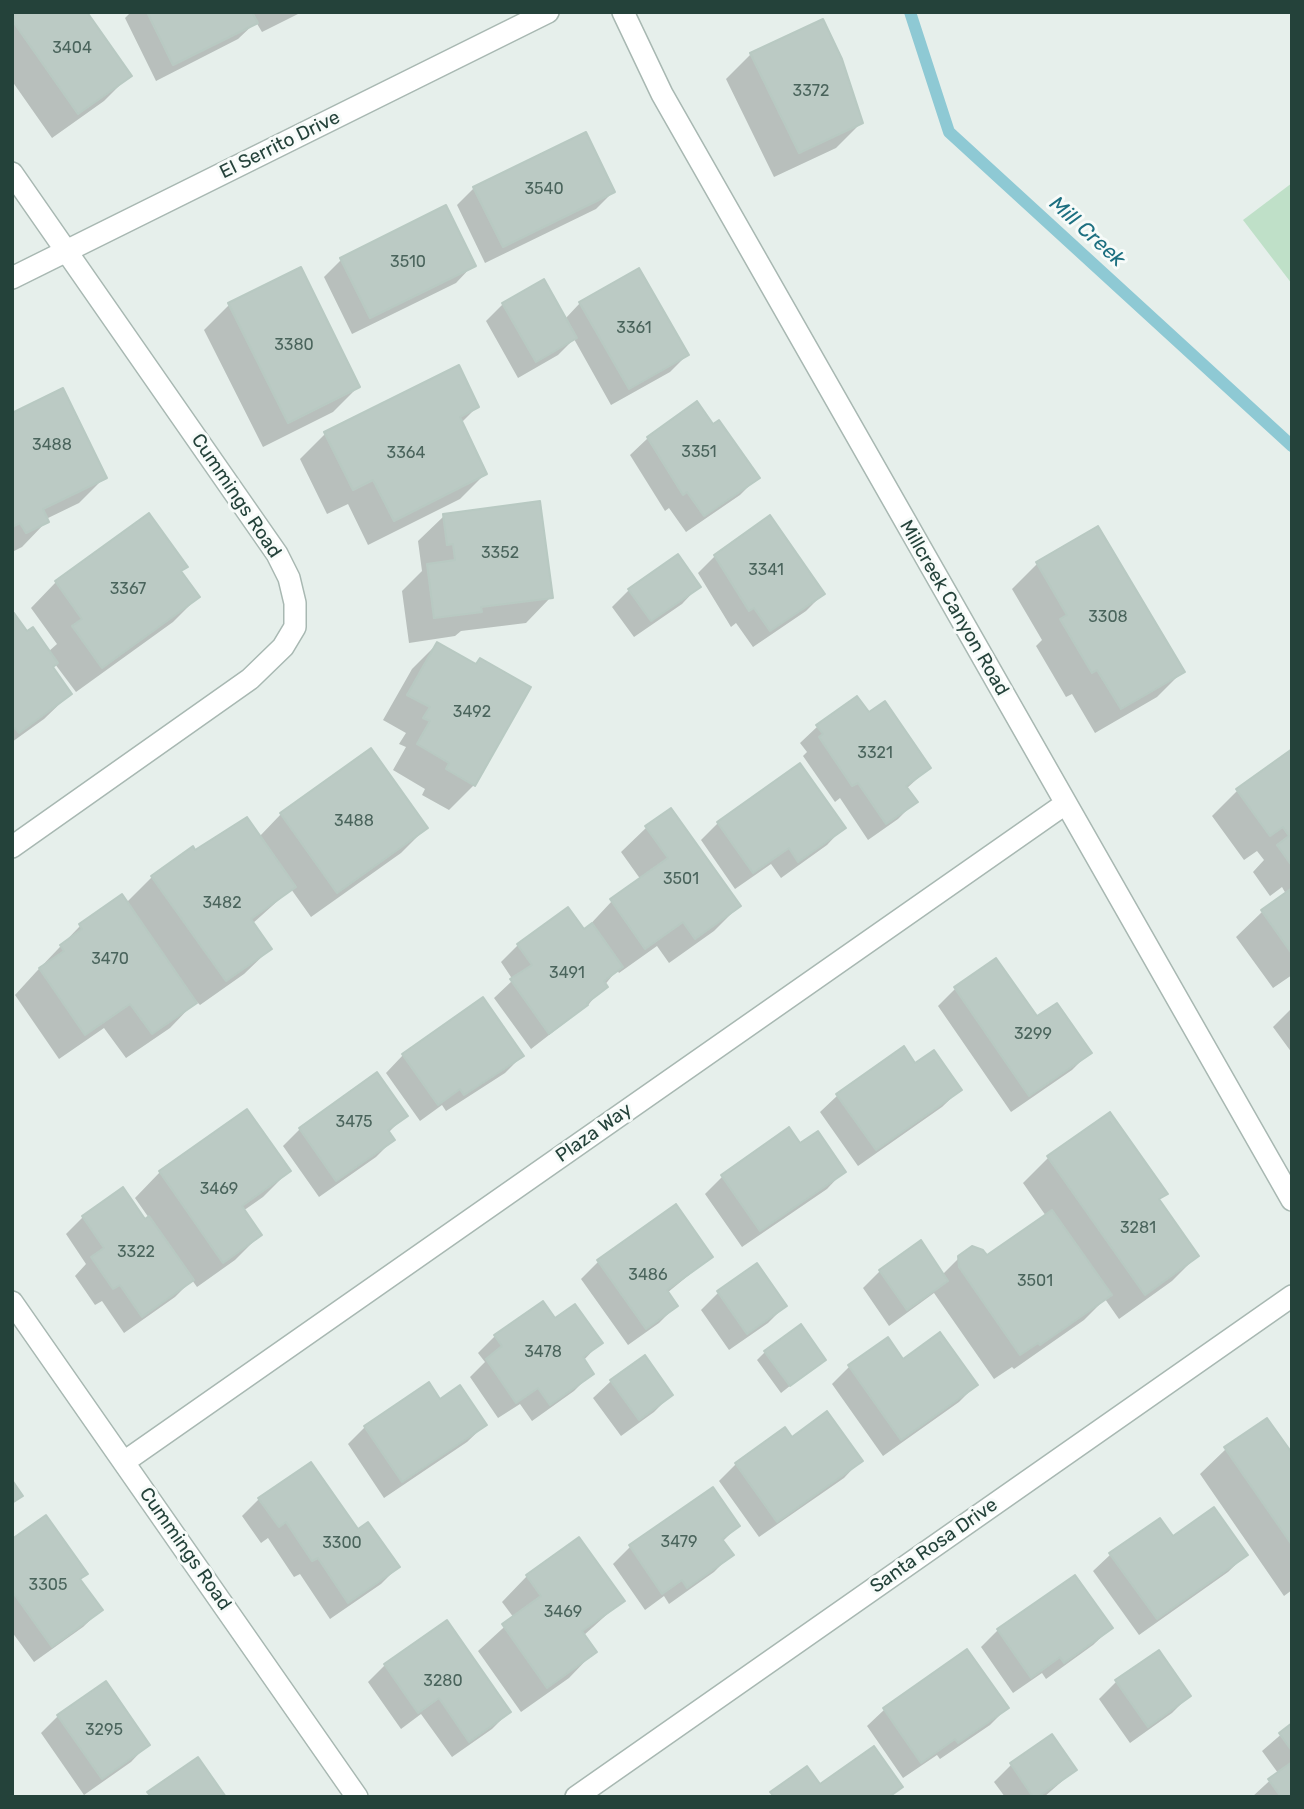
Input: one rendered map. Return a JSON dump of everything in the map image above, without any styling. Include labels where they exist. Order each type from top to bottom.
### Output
[{"type":"street","name":"El Serrito Drive","points":[[12,278],[548,12]]},
{"type":"street","name":"Millcreek Canyon Road","points":[[623,12],[662,94],[1292,1200]]},
{"type":"street","name":"Cummings Road","points":[[12,173],[277,554],[292,590],[295,627],[283,647],[250,679],[12,846]]},
{"type":"street","name":"Plaza Way","points":[[124,1462],[1065,804]]},
{"type":"street","name":"Santa Rosa Drive","points":[[576,1797],[1292,1296]]},
{"type":"street","name":"Cummings Road","points":[[12,1302],[357,1797]]},
{"type":"green space","points":[[1292,183],[1292,284],[1243,220]]},
{"type":"building","points":[[12,12],[87,12],[132,76],[78,114],[12,20]]},
{"type":"building","points":[[147,12],[252,12],[258,23],[173,65]]},
{"type":"building","points":[[823,19],[842,59],[863,123],[799,153],[750,53]]},
{"type":"building","points":[[586,132],[615,192],[503,247],[473,187]]},
{"type":"building","points":[[446,205],[476,266],[370,318],[340,258]]},
{"type":"building","points":[[301,267],[360,387],[288,423],[228,303]]},
{"type":"building","points":[[639,268],[689,355],[629,389],[579,302]]},
{"type":"building","points":[[544,279],[577,338],[536,362],[502,303]]},
{"type":"building","points":[[459,365],[479,407],[460,417],[487,474],[394,521],[373,480],[353,490],[324,432]]},
{"type":"building","points":[[63,388],[107,478],[43,509],[49,522],[26,533],[20,523],[12,527],[12,413]]},
{"type":"building","points":[[697,401],[713,424],[719,420],[760,478],[704,516],[687,492],[683,495],[647,437]]},
{"type":"building","points":[[540,501],[553,598],[481,607],[482,612],[434,618],[427,564],[455,560],[453,544],[447,545],[443,514]]},
{"type":"building","points":[[149,513],[188,567],[181,571],[200,597],[102,668],[72,626],[82,619],[55,581]]},
{"type":"building","points":[[770,515],[825,594],[770,631],[754,608],[749,611],[714,555]]},
{"type":"building","points":[[1098,526],[1185,672],[1121,709],[1097,670],[1092,673],[1060,619],[1067,615],[1036,562]]},
{"type":"building","points":[[678,554],[701,587],[651,621],[628,589]]},
{"type":"building","points":[[14,613],[27,631],[33,627],[58,663],[53,667],[72,694],[19,733],[15,728],[12,730]]},
{"type":"building","points":[[437,642],[476,664],[480,658],[531,687],[475,786],[446,769],[449,763],[417,744],[430,721],[423,718],[430,707],[407,695]]},
{"type":"building","points":[[857,696],[869,712],[885,701],[931,768],[906,786],[918,802],[886,824],[858,783],[852,786],[819,737],[823,734],[816,725]]},
{"type":"building","points":[[371,748],[428,828],[337,893],[280,813]]},
{"type":"building","points":[[1292,749],[1292,866],[1277,845],[1289,836],[1283,827],[1270,836],[1236,789]]},
{"type":"building","points":[[800,763],[846,828],[798,862],[789,848],[753,873],[717,822]]},
{"type":"building","points":[[671,808],[741,906],[695,939],[683,922],[645,949],[610,899],[668,858],[645,826]]},
{"type":"building","points":[[247,817],[296,887],[251,919],[272,949],[226,981],[151,876],[193,846],[195,850]]},
{"type":"building","points":[[1292,888],[1292,954],[1261,910]]},
{"type":"building","points":[[122,894],[197,1003],[152,1034],[130,1004],[85,1035],[39,968],[64,951],[60,945],[82,929],[79,924]]},
{"type":"building","points":[[568,907],[584,929],[592,923],[623,967],[604,981],[608,987],[549,1034],[510,979],[532,965],[517,944]]},
{"type":"building","points":[[996,958],[1037,1016],[1057,1003],[1092,1053],[1029,1096],[954,987]]},
{"type":"building","points":[[483,997],[524,1056],[464,1095],[460,1089],[438,1105],[402,1054]]},
{"type":"building","points":[[904,1046],[915,1063],[934,1050],[962,1090],[876,1150],[836,1094]]},
{"type":"building","points":[[377,1072],[408,1116],[388,1130],[395,1140],[336,1181],[299,1128]]},
{"type":"building","points":[[247,1109],[291,1171],[242,1206],[262,1235],[223,1263],[159,1171]]},
{"type":"building","points":[[1110,1112],[1168,1194],[1159,1199],[1199,1256],[1145,1295],[1047,1156]]},
{"type":"building","points":[[789,1127],[800,1143],[818,1131],[846,1172],[760,1231],[721,1175]]},
{"type":"building","points":[[123,1187],[145,1219],[149,1216],[194,1280],[142,1317],[120,1285],[113,1289],[91,1257],[104,1248],[82,1216]]},
{"type":"building","points":[[676,1204],[713,1257],[667,1290],[678,1306],[646,1329],[597,1260]]},
{"type":"building","points":[[1052,1210],[1112,1295],[1040,1345],[1038,1343],[1020,1355],[959,1267],[958,1256],[972,1246],[983,1250],[987,1255]]},
{"type":"building","points":[[921,1240],[948,1281],[907,1310],[879,1270]]},
{"type":"building","points":[[757,1263],[787,1306],[747,1334],[717,1291]]},
{"type":"building","points":[[543,1301],[555,1318],[575,1304],[603,1343],[583,1357],[594,1374],[550,1405],[538,1388],[516,1403],[486,1359],[502,1346],[494,1335]]},
{"type":"building","points":[[801,1324],[826,1360],[790,1386],[764,1351]]},
{"type":"building","points":[[940,1332],[978,1385],[901,1440],[848,1365],[888,1337],[903,1359]]},
{"type":"building","points":[[645,1355],[673,1395],[639,1420],[610,1380]]},
{"type":"building","points":[[429,1382],[440,1399],[460,1385],[487,1425],[402,1482],[364,1426]]},
{"type":"building","points":[[827,1411],[863,1461],[777,1522],[735,1463],[785,1427],[792,1437]]},
{"type":"building","points":[[1267,1418],[1292,1453],[1292,1545],[1224,1447]]},
{"type":"building","points":[[311,1462],[358,1529],[368,1522],[400,1567],[348,1603],[318,1558],[312,1561],[286,1522],[279,1527],[258,1498]]},
{"type":"building","points":[[12,1480],[23,1496],[12,1503]]},
{"type":"building","points":[[713,1487],[740,1526],[722,1539],[734,1555],[687,1588],[682,1580],[662,1594],[629,1545]]},
{"type":"building","points":[[1214,1507],[1248,1555],[1157,1619],[1109,1553],[1160,1518],[1173,1536]]},
{"type":"building","points":[[46,1515],[88,1574],[80,1579],[103,1610],[52,1647],[12,1591],[12,1539]]},
{"type":"building","points":[[579,1537],[625,1601],[582,1631],[597,1652],[547,1688],[502,1624],[541,1596],[526,1575]]},
{"type":"building","points":[[1075,1575],[1113,1628],[1064,1663],[1060,1657],[1031,1678],[997,1629]]},
{"type":"building","points":[[447,1620],[511,1712],[469,1742],[439,1698],[418,1713],[384,1664]]},
{"type":"building","points":[[967,1649],[1009,1708],[958,1743],[955,1739],[921,1763],[883,1708]]},
{"type":"building","points":[[1159,1650],[1191,1696],[1148,1727],[1115,1680]]},
{"type":"building","points":[[106,1681],[150,1745],[102,1779],[57,1715]]},
{"type":"building","points":[[1292,1723],[1292,1751],[1279,1733]]},
{"type":"building","points":[[1052,1734],[1077,1770],[1038,1797],[1033,1797],[1010,1763]]},
{"type":"building","points":[[874,1746],[903,1787],[889,1797],[774,1797],[770,1792],[807,1766],[820,1784]]},
{"type":"building","points":[[198,1757],[226,1797],[151,1797],[147,1792]]},
{"type":"building","points":[[1292,1762],[1292,1797],[1281,1797],[1268,1779]]},
{"type":"waterway","name":"Mill Creek","points":[[910,12],[949,132],[1292,446]]}]
